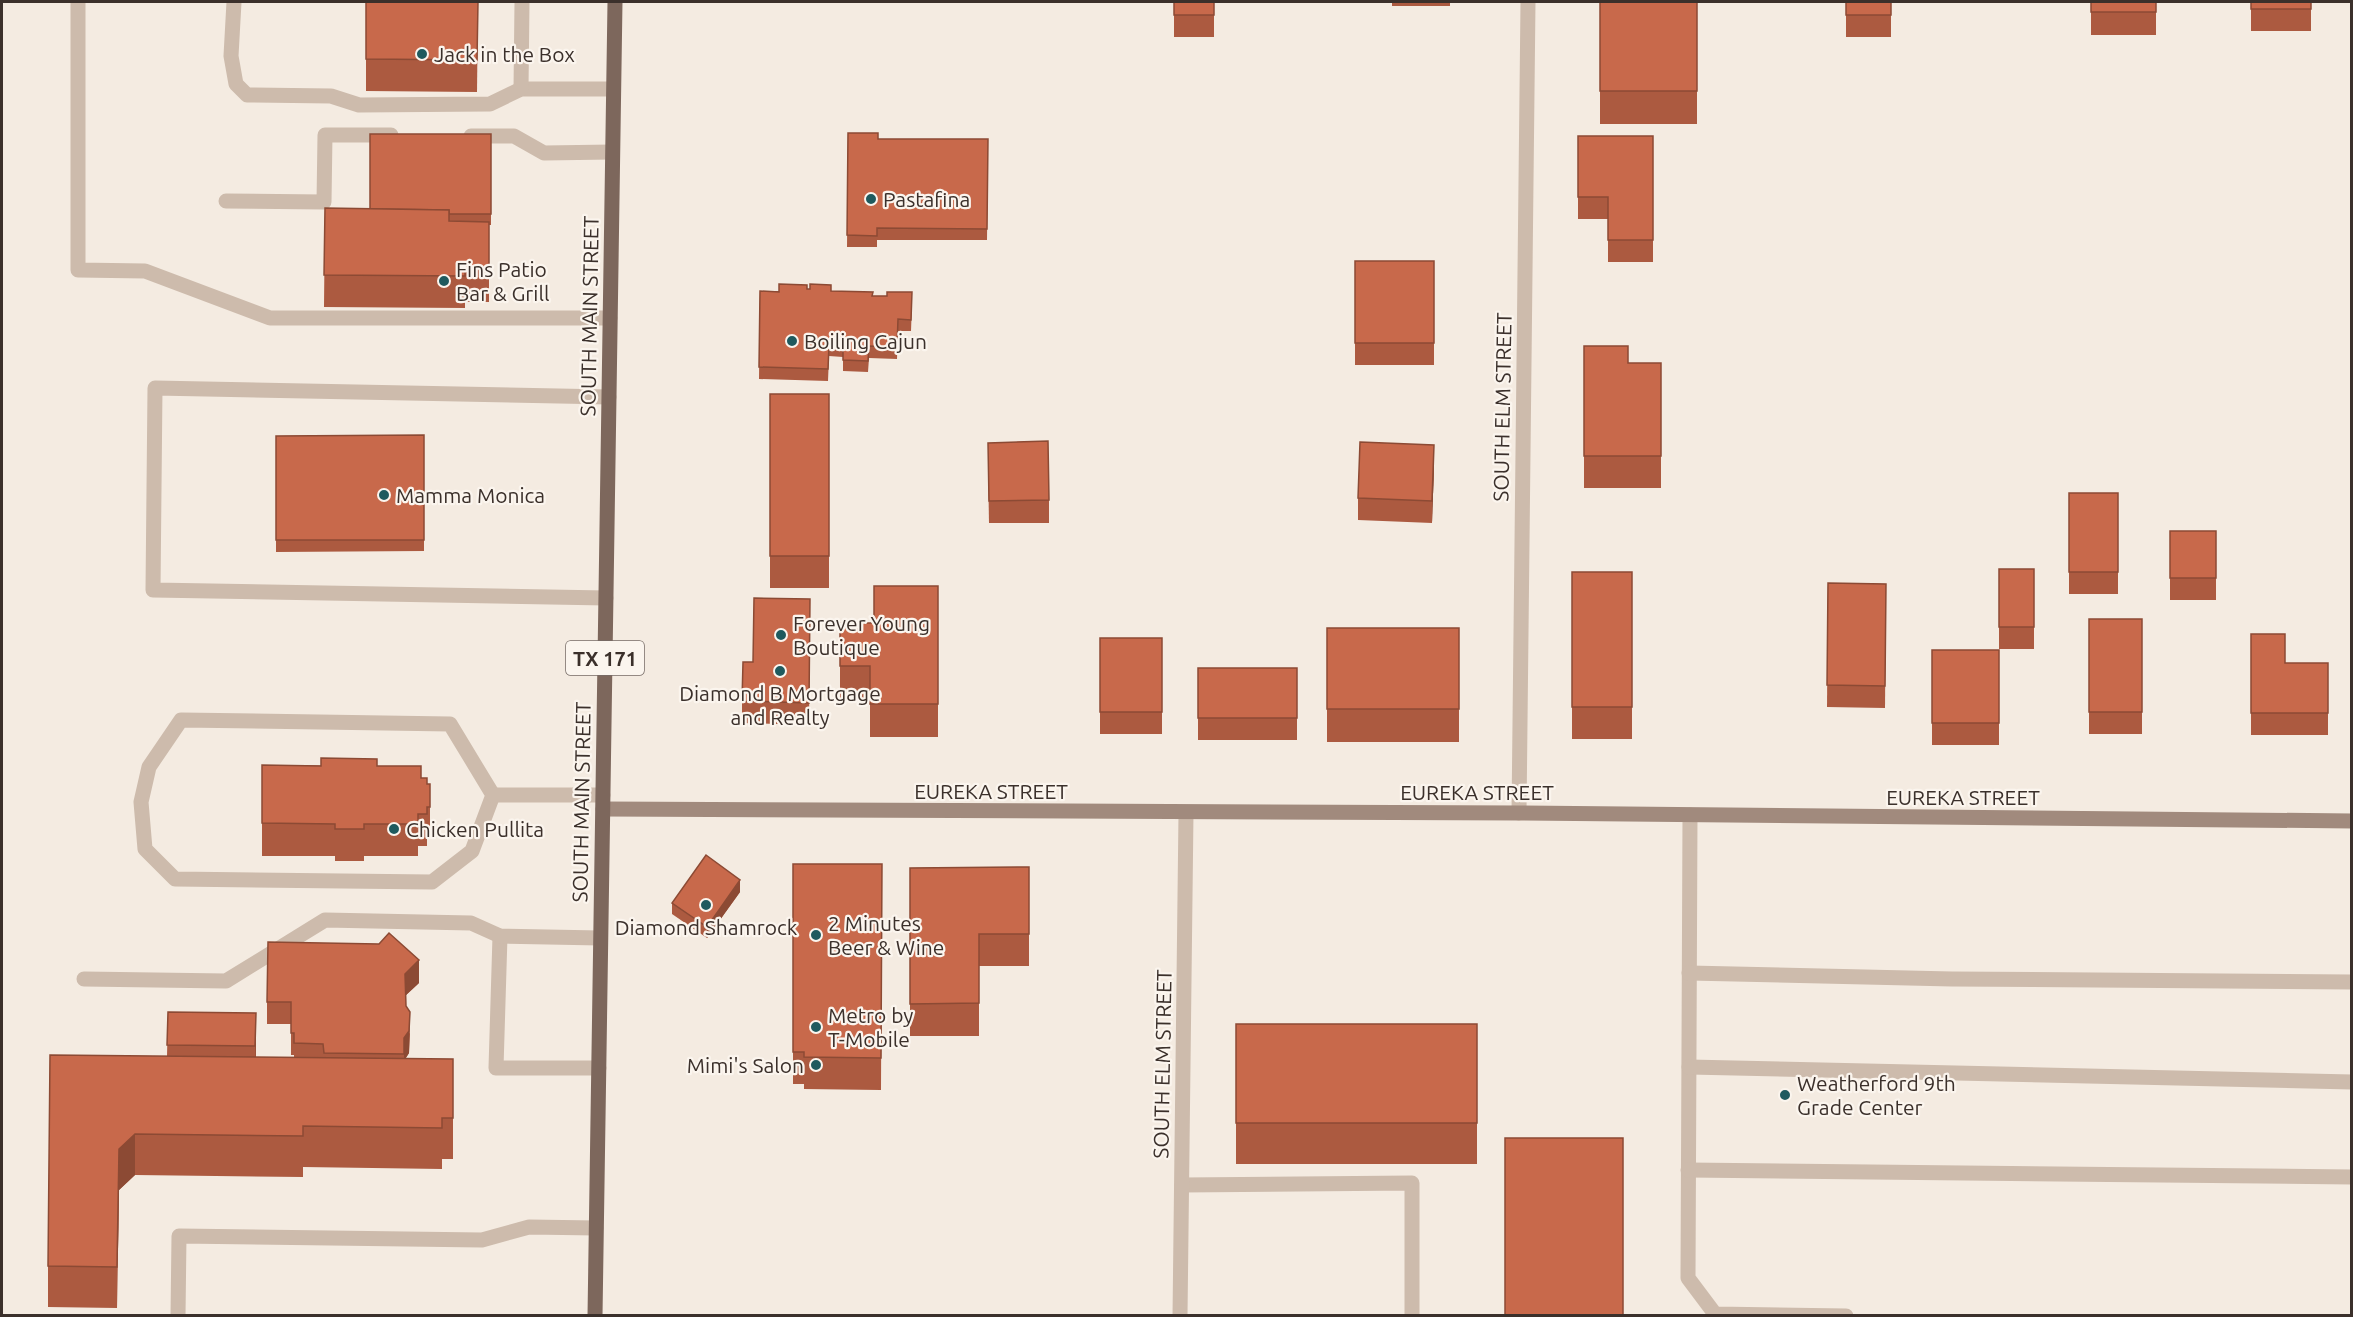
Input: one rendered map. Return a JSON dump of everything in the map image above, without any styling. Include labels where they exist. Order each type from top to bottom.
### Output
[{"type":"main road","name":"SOUTH MAIN STREET","points":[[595,1316],[615,2]]},
{"type":"street","points":[[78,2],[78,270],[145,271],[270,318],[610,318]]},
{"type":"street","points":[[234,2],[231,56],[236,84],[247,95],[331,96],[359,105],[490,104],[521,89],[614,89]]},
{"type":"street","points":[[521,89],[522,2]]},
{"type":"street","name":"SOUTH ELM STREET","points":[[1519,813],[1528,2]]},
{"type":"street","points":[[226,201],[324,202],[325,135],[408,135]]},
{"type":"street","points":[[455,136],[514,136],[544,153],[612,152]]},
{"type":"street","points":[[606,598],[153,590],[155,388],[609,397]]},
{"type":"street","points":[[181,720],[450,724],[493,795],[472,851],[432,882],[175,879],[145,849],[141,802],[149,766],[181,720]]},
{"type":"street","points":[[493,795],[603,802]]},
{"type":"street","name":"EUREKA STREET","points":[[603,802],[1186,813],[1519,813],[2352,821]]},
{"type":"street","name":"SOUTH ELM STREET","points":[[1180,1316],[1186,813]]},
{"type":"street","points":[[1690,815],[1688,1278],[1715,1314],[1846,1316]]},
{"type":"street","points":[[84,979],[226,981],[325,920],[471,923],[500,936],[600,938]]},
{"type":"street","points":[[500,936],[496,1068],[599,1068]]},
{"type":"street","points":[[1689,973],[1952,979],[2352,982]]},
{"type":"street","points":[[1689,1067],[2352,1082]]},
{"type":"street","points":[[1689,1170],[2352,1177]]},
{"type":"street","points":[[1182,1185],[1412,1183],[1412,1316]]},
{"type":"street","points":[[178,1316],[179,1236],[483,1240],[530,1227],[596,1228]]},
{"type":"building","points":[[366,2],[478,2],[477,60],[366,59]]},
{"type":"building","points":[[1174,2],[1214,2],[1214,15],[1174,15]]},
{"type":"building","points":[[1600,2],[1697,2],[1697,91],[1600,91]]},
{"type":"building","points":[[1846,2],[1891,2],[1891,15],[1846,15]]},
{"type":"building","points":[[2091,2],[2156,2],[2156,12],[2091,12]]},
{"type":"building","points":[[2251,2],[2311,2],[2311,9],[2251,9]]},
{"type":"building","points":[[848,133],[878,133],[878,139],[988,139],[987,229],[877,228],[877,236],[847,235]]},
{"type":"building","points":[[370,134],[491,134],[491,214],[449,214],[449,210],[370,209]]},
{"type":"building","points":[[1578,136],[1653,136],[1653,240],[1608,240],[1608,197],[1578,197]]},
{"type":"building","points":[[325,208],[449,210],[449,221],[489,222],[489,269],[465,269],[465,276],[324,275]]},
{"type":"building","points":[[1355,261],[1434,261],[1434,343],[1355,343]]},
{"type":"building","points":[[779,284],[807,285],[807,289],[810,289],[810,284],[831,285],[831,291],[873,292],[872,296],[887,296],[887,292],[912,292],[911,320],[898,319],[897,347],[869,346],[868,361],[843,360],[843,346],[829,345],[828,369],[759,367],[760,291],[779,292]]},
{"type":"building","points":[[1584,346],[1628,346],[1628,363],[1661,363],[1661,456],[1584,456]]},
{"type":"building","points":[[770,394],[829,394],[829,556],[770,556]]},
{"type":"building","points":[[424,435],[424,540],[276,540],[276,436]]},
{"type":"building","points":[[1048,441],[1049,500],[989,501],[988,443]]},
{"type":"building","points":[[1360,442],[1434,445],[1432,501],[1358,498]]},
{"type":"building","points":[[2069,493],[2118,493],[2118,572],[2069,572]]},
{"type":"building","points":[[2170,531],[2216,531],[2216,578],[2170,578]]},
{"type":"building","points":[[1999,569],[2034,569],[2034,627],[1999,627]]},
{"type":"building","points":[[1572,572],[1632,572],[1632,707],[1572,707]]},
{"type":"building","points":[[1828,583],[1886,584],[1885,686],[1827,685]]},
{"type":"building","points":[[874,586],[938,586],[938,704],[870,704],[870,666],[840,666],[840,623],[874,623]]},
{"type":"building","points":[[754,598],[810,599],[809,703],[742,701],[743,662],[753,662]]},
{"type":"building","points":[[2089,619],[2142,619],[2142,712],[2089,712]]},
{"type":"building","points":[[1327,628],[1459,628],[1459,709],[1327,709]]},
{"type":"building","points":[[2251,634],[2285,634],[2285,663],[2328,663],[2328,713],[2251,713]]},
{"type":"building","points":[[1100,638],[1162,638],[1162,712],[1100,712]]},
{"type":"building","points":[[1932,650],[1999,650],[1999,723],[1932,723]]},
{"type":"building","points":[[1198,668],[1297,668],[1297,718],[1198,718]]},
{"type":"building","points":[[321,758],[377,759],[377,766],[421,766],[421,778],[427,778],[427,784],[430,784],[430,807],[427,807],[427,814],[418,814],[418,824],[364,824],[364,829],[335,829],[335,824],[262,823],[262,765],[321,766]]},
{"type":"building","points":[[706,855],[740,880],[707,927],[672,903]]},
{"type":"building","points":[[793,864],[882,864],[881,1058],[804,1057],[804,1052],[793,1052]]},
{"type":"building","points":[[1029,867],[1029,934],[979,934],[979,1003],[910,1004],[910,868]]},
{"type":"building","points":[[389,933],[419,960],[405,974],[406,1006],[410,1012],[409,1031],[404,1038],[404,1054],[324,1053],[323,1044],[294,1043],[294,1033],[291,1033],[291,1002],[267,1002],[268,942],[379,944]]},
{"type":"building","points":[[168,1012],[256,1013],[255,1046],[167,1045]]},
{"type":"building","points":[[1236,1024],[1477,1024],[1477,1123],[1236,1123]]},
{"type":"building","points":[[50,1055],[453,1059],[453,1118],[442,1118],[442,1128],[303,1126],[303,1136],[135,1134],[119,1149],[117,1267],[48,1266]]},
{"type":"building","points":[[1505,1138],[1623,1138],[1623,1316],[1505,1316]]},
{"type":"place","name":"Jack in the Box","points":[[422,54]]},
{"type":"place","name":"Pastafina","points":[[871,199]]},
{"type":"place","name":"Fins Patio Bar & Grill","points":[[444,281]]},
{"type":"place","name":"Boiling Cajun","points":[[792,341]]},
{"type":"place","name":"Mamma Monica","points":[[384,495]]},
{"type":"place","name":"Forever Young Boutique","points":[[781,635]]},
{"type":"place","name":"Diamond B Mortgage and Realty","points":[[780,671]]},
{"type":"place","name":"Chicken Pullita","points":[[394,829]]},
{"type":"place","name":"Diamond Shamrock","points":[[706,905]]},
{"type":"place","name":"2 Minutes Beer & Wine","points":[[816,935]]},
{"type":"place","name":"Metro by T-Mobile","points":[[816,1027]]},
{"type":"place","name":"Mimi's Salon","points":[[816,1065]]},
{"type":"place","name":"Weatherford 9th Grade Center","points":[[1785,1095]]}]
